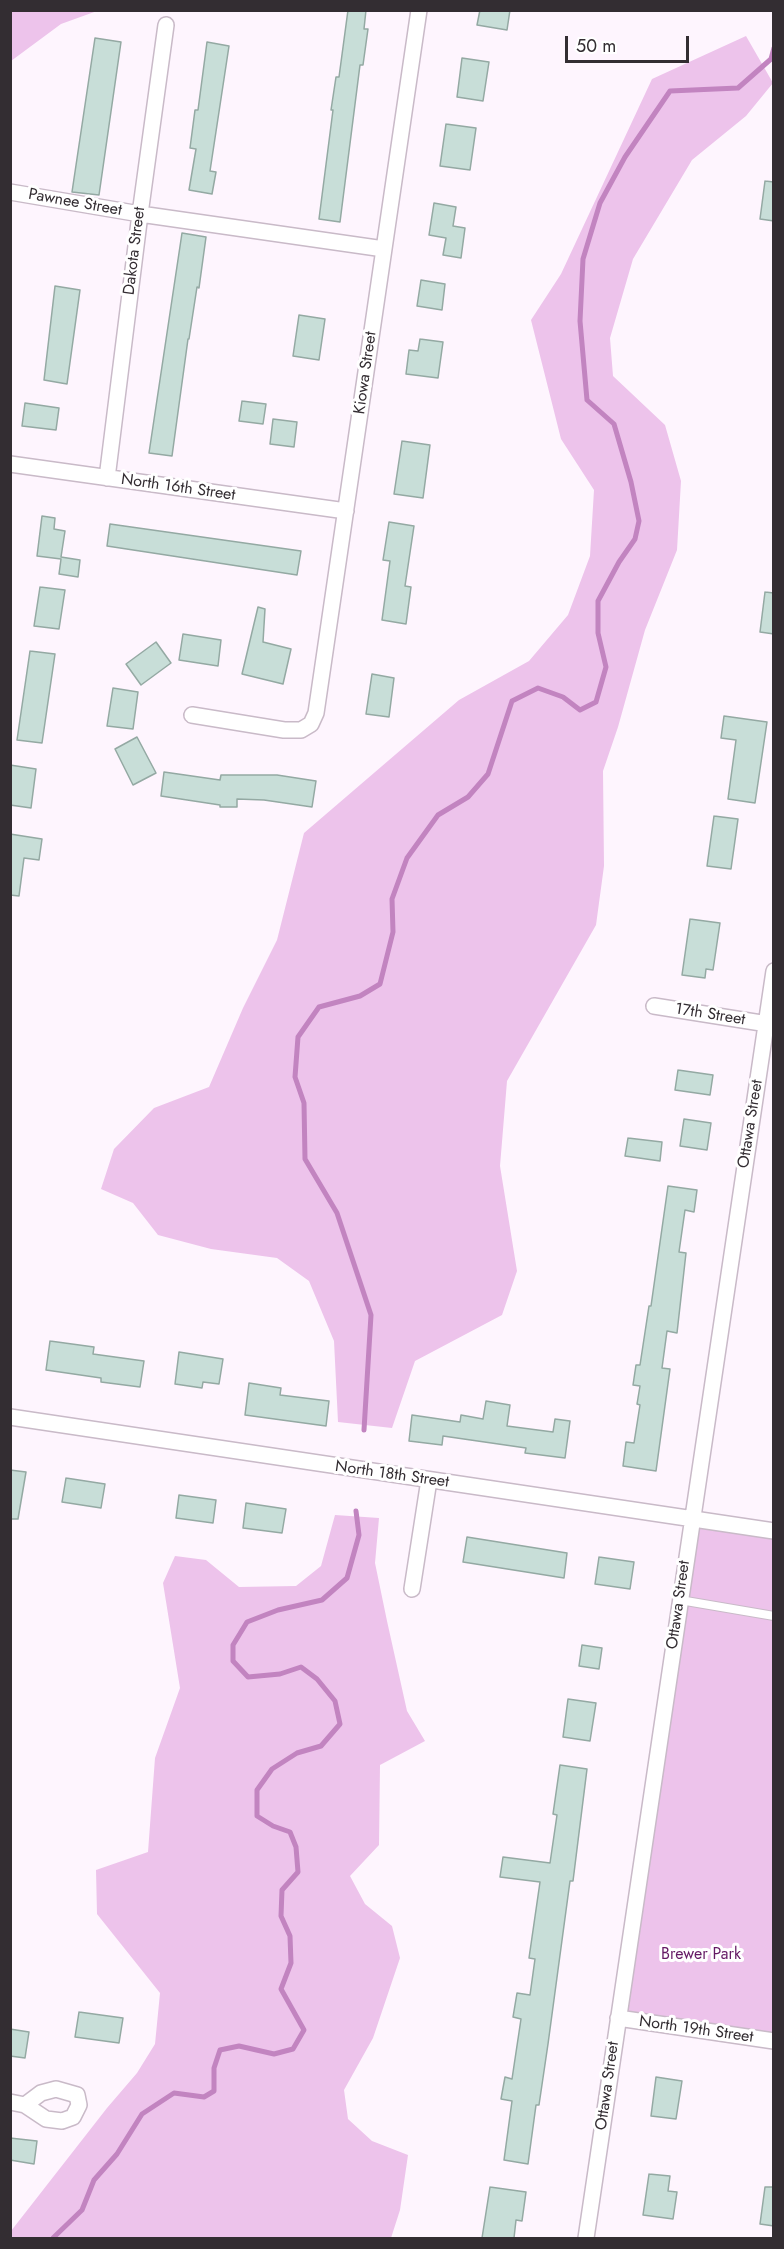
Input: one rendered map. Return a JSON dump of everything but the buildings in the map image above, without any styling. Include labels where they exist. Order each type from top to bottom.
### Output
[{"type":"street","name":"Kiowa Street","points":[[192,715],[284,730],[301,729],[311,724],[316,712],[419,10]]},
{"type":"street","name":"Dakota Street","points":[[107,478],[166,25]]},
{"type":"street","name":"Pawnee Street","points":[[10,192],[140,214],[384,249]]},
{"type":"street","name":"North 16th Street","points":[[11,466],[346,511]]},
{"type":"street","name":"Ottawa Street","points":[[586,2238],[692,1519],[770,1024],[774,971]]},
{"type":"street","name":"17th Street","points":[[654,1006],[770,1024]]},
{"type":"street","name":"North 18th Street","points":[[10,1417],[774,1531]]},
{"type":"street","points":[[412,1589],[429,1480]]},
{"type":"street","name":"North 19th Street","points":[[618,2018],[774,2041]]},
{"type":"lane","points":[[680,1600],[774,1616]]},
{"type":"green space","points":[[11,10],[97,11],[61,24],[11,61]]},
{"type":"green space","points":[[746,36],[773,83],[746,116],[692,160],[633,259],[610,338],[613,376],[665,425],[681,481],[677,550],[645,630],[618,727],[603,771],[604,866],[596,925],[507,1081],[500,1166],[517,1271],[502,1315],[415,1361],[392,1428],[338,1422],[334,1341],[309,1281],[277,1258],[211,1249],[158,1235],[133,1203],[101,1189],[114,1149],[154,1108],[209,1087],[243,1008],[277,940],[304,833],[459,700],[529,661],[568,615],[590,556],[594,490],[561,439],[531,320],[561,274],[652,79]]},
{"type":"green space","points":[[335,1515],[379,1518],[375,1563],[407,1711],[425,1741],[380,1765],[379,1845],[350,1876],[365,1904],[392,1926],[400,1958],[373,2038],[344,2090],[348,2119],[372,2141],[408,2155],[400,2210],[391,2238],[11,2238],[11,2231],[137,2073],[155,2044],[160,1993],[97,1914],[96,1870],[148,1852],[155,1758],[180,1688],[163,1583],[175,1556],[206,1560],[239,1587],[296,1586],[321,1566]]},
{"type":"green space","name":"Brewer Park","points":[[692,1519],[773,1531],[773,2041],[618,2018]]},
{"type":"waterway","points":[[364,1430],[371,1315],[337,1213],[305,1159],[304,1103],[295,1077],[298,1037],[319,1007],[360,996],[380,984],[393,932],[392,899],[407,858],[438,815],[468,797],[488,774],[512,701],[538,688],[563,697],[580,710],[596,702],[606,667],[598,633],[598,601],[619,562],[635,539],[639,521],[631,482],[614,424],[587,400],[580,321],[583,259],[600,203],[625,157],[670,91],[738,88],[771,59],[774,48]]},
{"type":"waterway","points":[[53,2238],[82,2210],[94,2180],[117,2154],[142,2114],[174,2093],[204,2097],[214,2091],[214,2068],[220,2050],[239,2046],[274,2054],[293,2049],[304,2030],[281,1989],[291,1963],[290,1936],[281,1916],[282,1890],[298,1872],[296,1847],[290,1832],[273,1826],[257,1816],[257,1790],[272,1769],[297,1753],[321,1746],[340,1724],[335,1701],[317,1679],[301,1667],[280,1674],[248,1677],[233,1661],[233,1645],[247,1622],[278,1610],[322,1600],[347,1578],[359,1535],[356,1511]]}]
